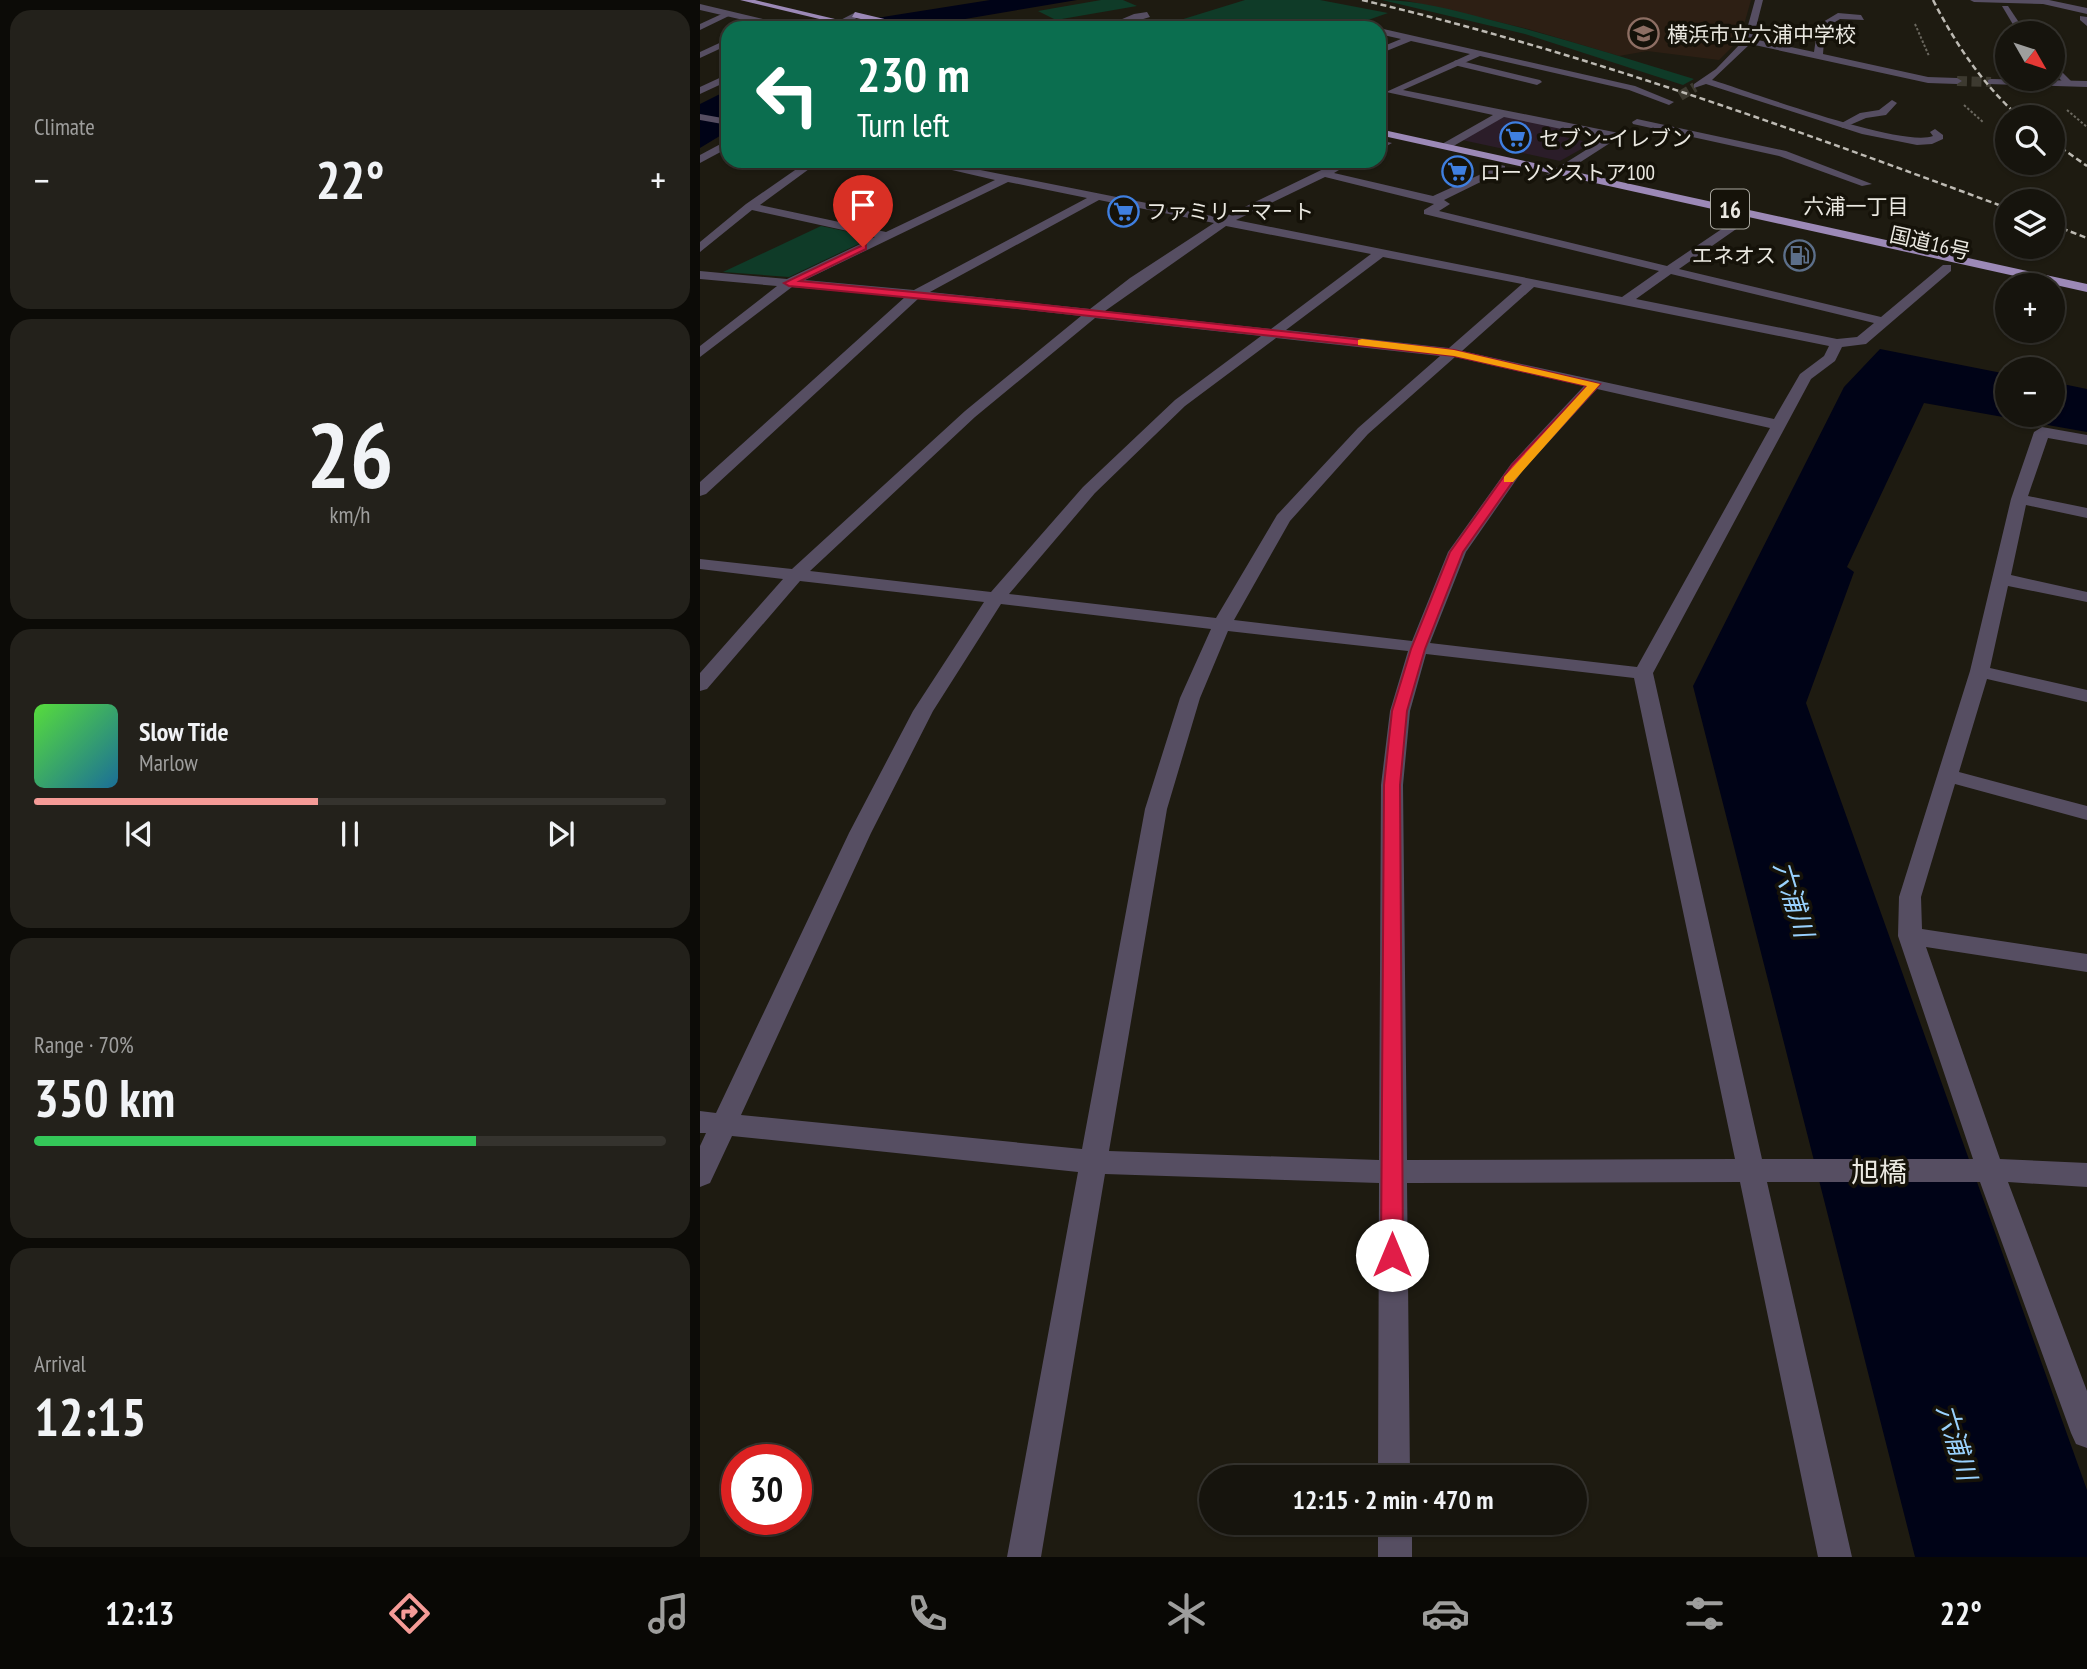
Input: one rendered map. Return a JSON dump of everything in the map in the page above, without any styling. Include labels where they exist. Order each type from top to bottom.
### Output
[{"type":"highway","points":[[744,0],[856,21]]},
{"type":"highway","points":[[788,0],[850,20]]},
{"type":"highway","name":"国道16号","points":[[1386,133],[1560,171],[2085,294]]},
{"type":"highway","name":"国道16号","points":[[1386,145],[1501,168],[1995,279]]},
{"type":"highway","name":"国道16号","points":[[2065,293],[2085,294]]},
{"type":"street","points":[[1695,87],[1719,71],[1748,41],[1759,0]]},
{"type":"street","points":[[1974,0],[2039,1],[2086,18]]},
{"type":"street","points":[[700,7],[759,21]]},
{"type":"street","points":[[2005,8],[2014,21]]},
{"type":"street","points":[[700,27],[729,14]]},
{"type":"street","points":[[1124,21],[1147,15]]},
{"type":"street","points":[[1818,56],[1821,27],[1838,16],[1861,18]]},
{"type":"street","points":[[1386,33],[1675,99],[1659,109]]},
{"type":"street","points":[[1386,48],[1411,38]]},
{"type":"street","points":[[1748,41],[1927,80],[1957,82]]},
{"type":"street","points":[[700,55],[721,45]]},
{"type":"street","points":[[1386,93],[1480,53]]},
{"type":"street","points":[[1457,64],[1537,82]]},
{"type":"street","points":[[2065,79],[2070,84]]},
{"type":"street","points":[[702,89],[721,80]]},
{"type":"street","points":[[1705,81],[1843,125],[1917,142],[1932,141],[1939,137],[1935,132]]},
{"type":"street","points":[[1990,82],[2087,84]]},
{"type":"street","points":[[1386,94],[1504,113],[1615,137]]},
{"type":"street","points":[[1843,125],[1864,115],[1882,113],[1892,103]]},
{"type":"street","points":[[1446,146],[1504,113]]},
{"type":"street","points":[[1547,179],[1648,116]]},
{"type":"street","points":[[700,117],[721,121]]},
{"type":"street","points":[[1637,122],[1782,153],[1866,184]]},
{"type":"street","points":[[700,160],[721,147]]},
{"type":"street","points":[[700,248],[750,206],[806,168]]},
{"type":"street","points":[[955,168],[1837,343],[1861,341],[1947,268]]},
{"type":"street","points":[[700,685],[796,575],[875,499],[960,423],[1093,313],[1145,273],[1225,221],[1333,168]]},
{"type":"street","points":[[1434,200],[1501,168]]},
{"type":"street","points":[[1322,173],[1444,204],[1428,212],[1885,322]]},
{"type":"street","points":[[700,353],[789,283],[1008,178]]},
{"type":"street","points":[[700,491],[916,294],[1099,196]]},
{"type":"street","points":[[750,206],[887,236]]},
{"type":"street","points":[[1626,300],[1738,222]]},
{"type":"street","points":[[700,1175],[712,1123],[866,820],[923,711],[995,599],[1089,490],[1180,403],[1271,332],[1382,252]]},
{"type":"street","points":[[700,275],[916,294],[1454,353],[1779,425]]},
{"type":"street","points":[[1024,1557],[1156,809],[1190,698],[1221,626],[1283,519],[1363,431],[1532,282]]},
{"type":"street","points":[[1835,1557],[1643,673],[1805,377],[1830,358],[1837,343]]},
{"type":"street","points":[[1394,1465],[1392,785],[1400,711],[1418,649],[1457,552],[1517,467],[1594,384]]},
{"type":"street","points":[[2087,440],[2042,432],[2020,499],[1980,671],[1910,897],[1910,936],[1977,1170],[2087,1433]]},
{"type":"street","points":[[2020,499],[2087,513]]},
{"type":"street","points":[[700,564],[1643,673]]},
{"type":"street","points":[[2002,579],[2087,597]]},
{"type":"street","points":[[1980,671],[2087,696]]},
{"type":"street","points":[[1949,776],[2087,813]]},
{"type":"street","points":[[1910,936],[2087,963]]},
{"type":"street","name":"旭橋","points":[[712,1123],[1094,1162],[1392,1172],[1977,1170],[2087,1175]]},
{"type":"street","points":[[1395,1535],[1395,1557]]},
{"type":"shaded area","name":"横浜市立六浦中学校","points":[[1404,0],[1751,0],[1740,39],[1719,60],[1647,51],[1619,56],[1528,29]]},
{"type":"shaded area","name":"セブン-イレブン","points":[[1505,116],[1571,130],[1560,136],[1592,143],[1560,161],[1462,140]]},
{"type":"green space","points":[[1101,0],[1123,0],[1137,6],[1056,20],[1038,11]]},
{"type":"green space","points":[[1245,0],[1320,0],[1388,13],[1365,21],[1177,21]]},
{"type":"green space","points":[[1382,0],[1461,12],[1694,79],[1683,85],[1525,34]]},
{"type":"green space","points":[[821,226],[873,237],[789,277],[723,272]]},
{"type":"water","points":[[990,0],[1077,0],[953,21],[866,21]]},
{"type":"water","points":[[721,94],[721,135],[700,148],[700,104]]},
{"type":"water","name":"六浦川","points":[[1880,349],[1995,372],[1995,416],[1924,403],[1847,567],[1854,572],[1806,703],[2087,1490],[2087,1557],[1915,1557],[1693,686],[1844,387]]},
{"type":"water","points":[[2065,384],[2087,389],[2087,432],[2059,427],[2065,427]]},
{"type":"tunnel","points":[[1957,81],[1991,82]]},
{"type":"tunnel","points":[[1680,96],[1695,87]]},
{"type":"railway","points":[[1362,0],[1526,43],[1688,94],[1995,204]]},
{"type":"railway","points":[[1933,0],[1971,63],[2007,105]]},
{"type":"railway","points":[[2065,150],[2087,166]]},
{"type":"railway","points":[[2065,230],[2087,238]]},
{"type":"slow traffic","points":[[1362,342],[1454,353],[1594,384],[1508,479]]},
{"type":"place","name":"横浜市立六浦中学校","points":[[1644,34]]},
{"type":"place","name":"セブン-イレブン","points":[[1516,138]]},
{"type":"place","name":"ローソンストア100","points":[[1457,172]]},
{"type":"place","name":"ファミリーマート","points":[[1123,211]]},
{"type":"place","name":"エネオス","points":[[1799,255]]},
{"type":"district","name":"六浦一丁目","points":[[1856,206]]},
{"type":"route","points":[[863,247],[789,283],[916,294],[1454,353],[1594,384],[1517,467],[1457,552],[1418,649],[1400,711],[1392,785],[1392,1255]]}]
